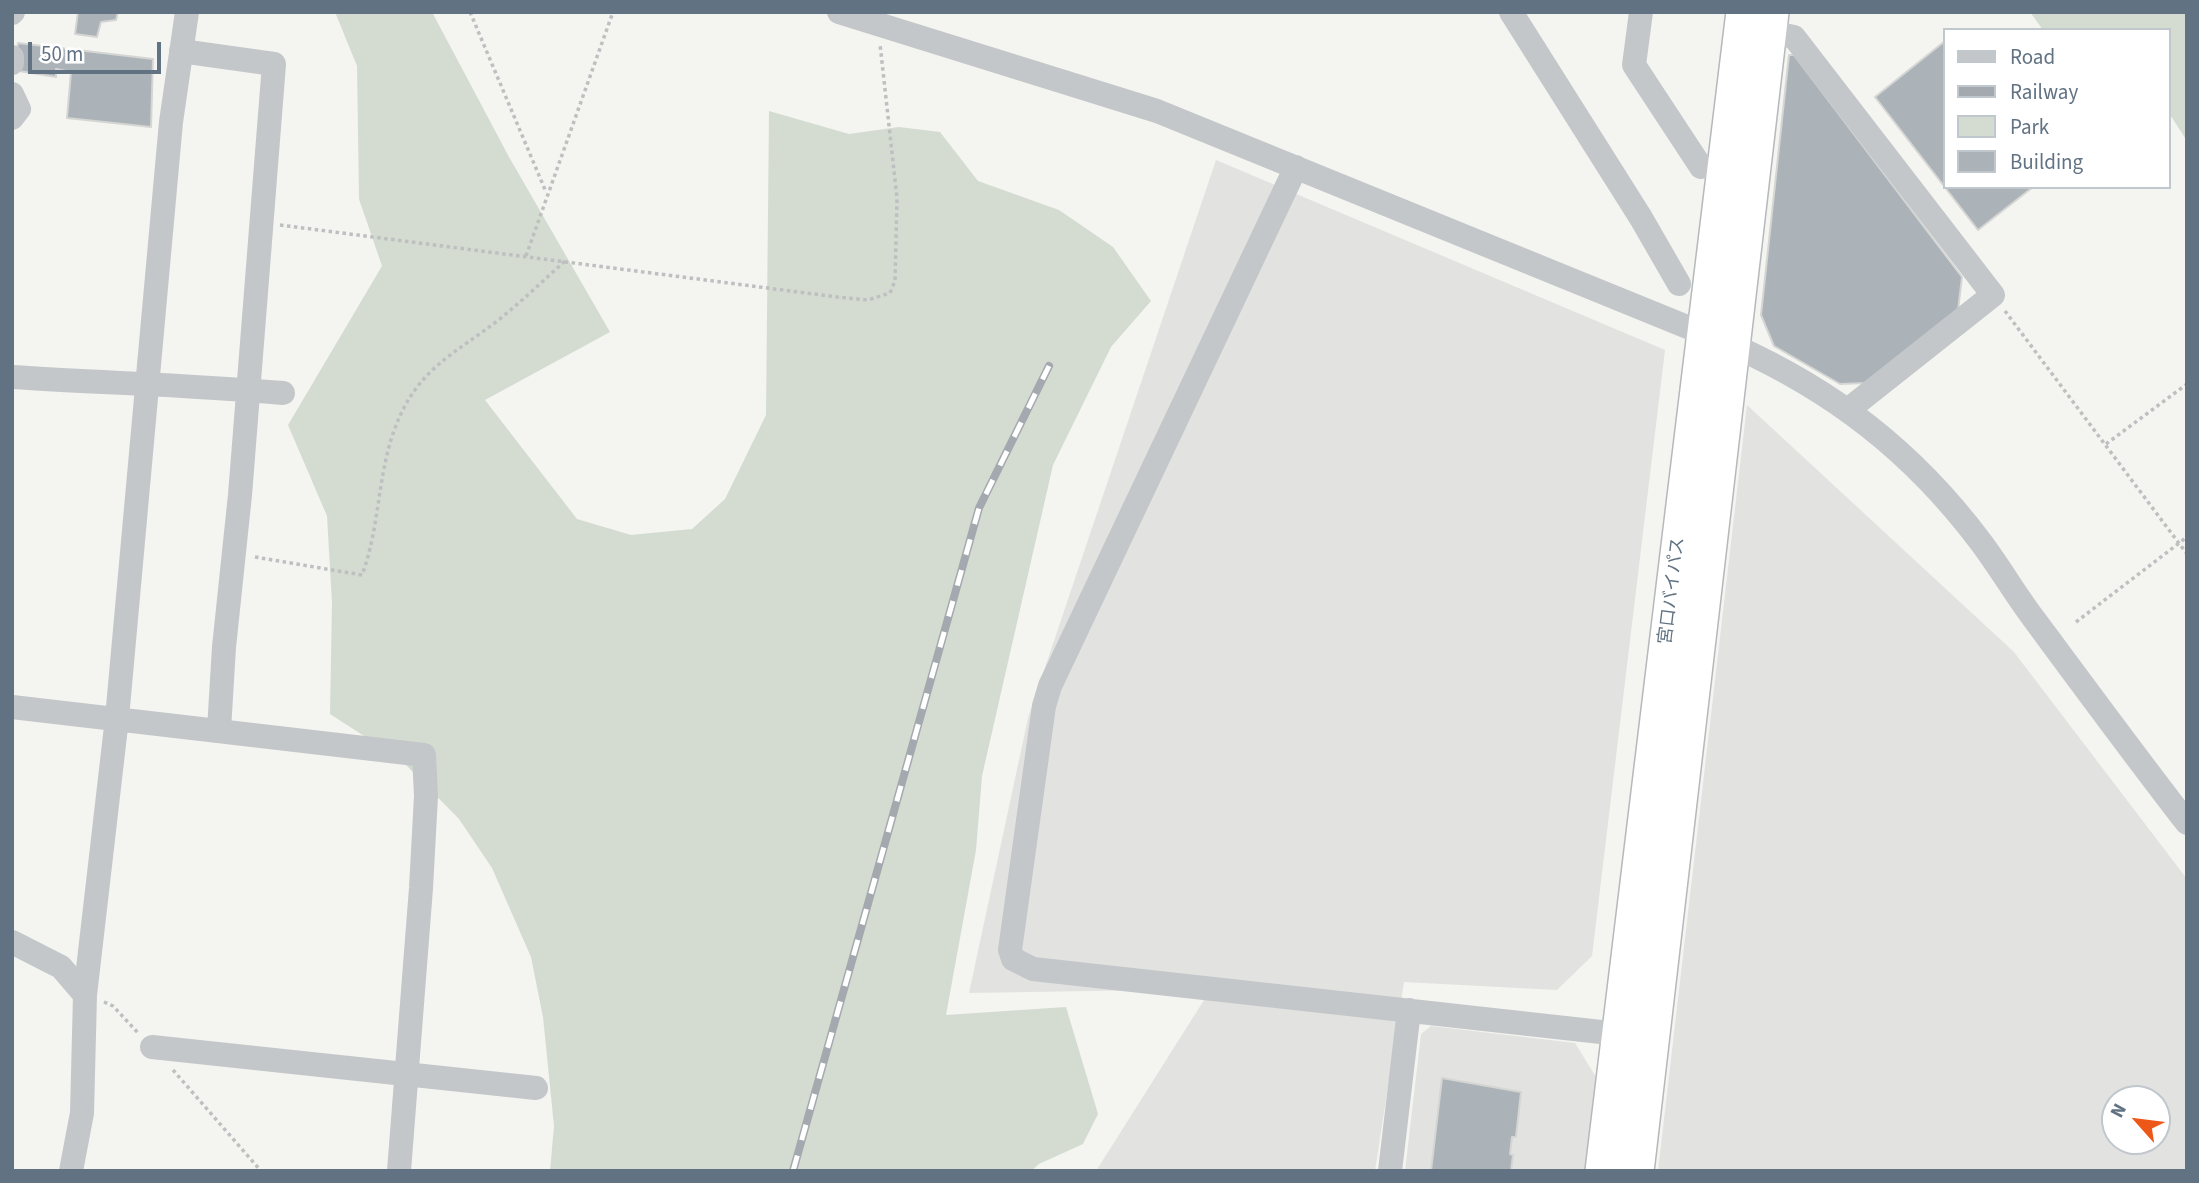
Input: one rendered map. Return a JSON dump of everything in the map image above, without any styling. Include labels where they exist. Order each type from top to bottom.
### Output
[{"type":"highway","name":"宮口バイパス","points":[[1603,1171],[1619,1034],[1719,340],[1761,19]]},
{"type":"highway","name":"宮口バイパス","points":[[1636,1171],[1719,340]]},
{"type":"street","points":[[71,1171],[82,1114],[85,995],[117,718],[170,122],[187,12]]},
{"type":"street","points":[[839,12],[1157,111],[1783,368],[1849,409],[1906,457],[1980,541],[2034,620],[2187,823]]},
{"type":"street","points":[[1511,12],[1641,218],[1679,284]]},
{"type":"street","points":[[1641,12],[1634,65],[1701,167]]},
{"type":"street","points":[[1761,19],[1794,37],[1993,295],[1849,409]]},
{"type":"street","points":[[181,51],[274,64],[219,730]]},
{"type":"street","points":[[12,57],[12,63]]},
{"type":"street","points":[[12,94],[19,109],[12,118]]},
{"type":"street","points":[[1296,167],[1050,686],[1044,706],[1010,950],[1013,960],[1033,969],[1619,1034]]},
{"type":"street","points":[[12,377],[283,393]]},
{"type":"street","points":[[12,707],[424,755],[426,796],[400,1171]]},
{"type":"street","points":[[12,942],[61,967],[85,995]]},
{"type":"street","points":[[1390,1171],[1409,1010]]},
{"type":"street","points":[[152,1047],[536,1088]]},
{"type":"path","points":[[470,12],[547,194]]},
{"type":"path","points":[[526,256],[613,12]]},
{"type":"path","points":[[260,222],[837,297],[868,300],[890,293],[895,281],[897,198],[878,24]]},
{"type":"path","points":[[233,554],[362,575],[372,549],[382,470],[396,426],[418,385],[439,361],[500,318],[565,261]]},
{"type":"path","points":[[1993,295],[2187,554]]},
{"type":"path","points":[[2106,444],[2187,384]]},
{"type":"path","points":[[2076,622],[2187,537]]},
{"type":"path","points":[[85,995],[113,1006],[261,1171]]},
{"type":"shaded area","points":[[1216,160],[1665,350],[1592,956],[1557,990],[1404,982],[1375,1171],[1096,1171],[1211,989],[969,993],[1028,718]]},
{"type":"shaded area","points":[[1747,405],[2014,652],[2187,879],[2187,1171],[1658,1171]]},
{"type":"shaded area","points":[[1431,1026],[1575,1043],[1596,1077],[1585,1171],[1405,1171],[1421,1034]]},
{"type":"green space","points":[[335,12],[432,12],[509,157],[610,332],[485,400],[577,519],[631,535],[692,529],[725,499],[766,415],[769,111],[849,134],[899,127],[940,132],[978,181],[1059,210],[1113,247],[1151,301],[1111,347],[1053,465],[982,776],[976,850],[946,1015],[1066,1007],[1098,1114],[1083,1144],[1039,1164],[1031,1171],[550,1171],[554,1126],[543,1017],[531,957],[492,868],[459,819],[401,760],[330,714],[332,603],[327,516],[288,425],[382,266],[359,199],[357,66]]},
{"type":"green space","points":[[2030,12],[2187,12],[2187,141],[2171,116],[2171,28],[2042,28]]},
{"type":"building","points":[[78,12],[118,12],[116,20],[101,22],[97,37],[75,34]]},
{"type":"building","points":[[1944,42],[1944,186],[1875,97]]},
{"type":"building","points":[[18,43],[153,59],[151,127],[67,118],[71,72],[56,69],[56,77],[13,70]]},
{"type":"building","points":[[1789,55],[1794,55],[1962,277],[1958,310],[1865,383],[1840,384],[1774,346],[1761,315]]},
{"type":"building","points":[[1946,189],[2030,189],[1978,230]]},
{"type":"building","points":[[1442,1078],[1521,1092],[1516,1137],[1512,1137],[1511,1171],[1431,1171]]},
{"type":"railway","points":[[793,1171],[979,508],[1049,366]]}]
